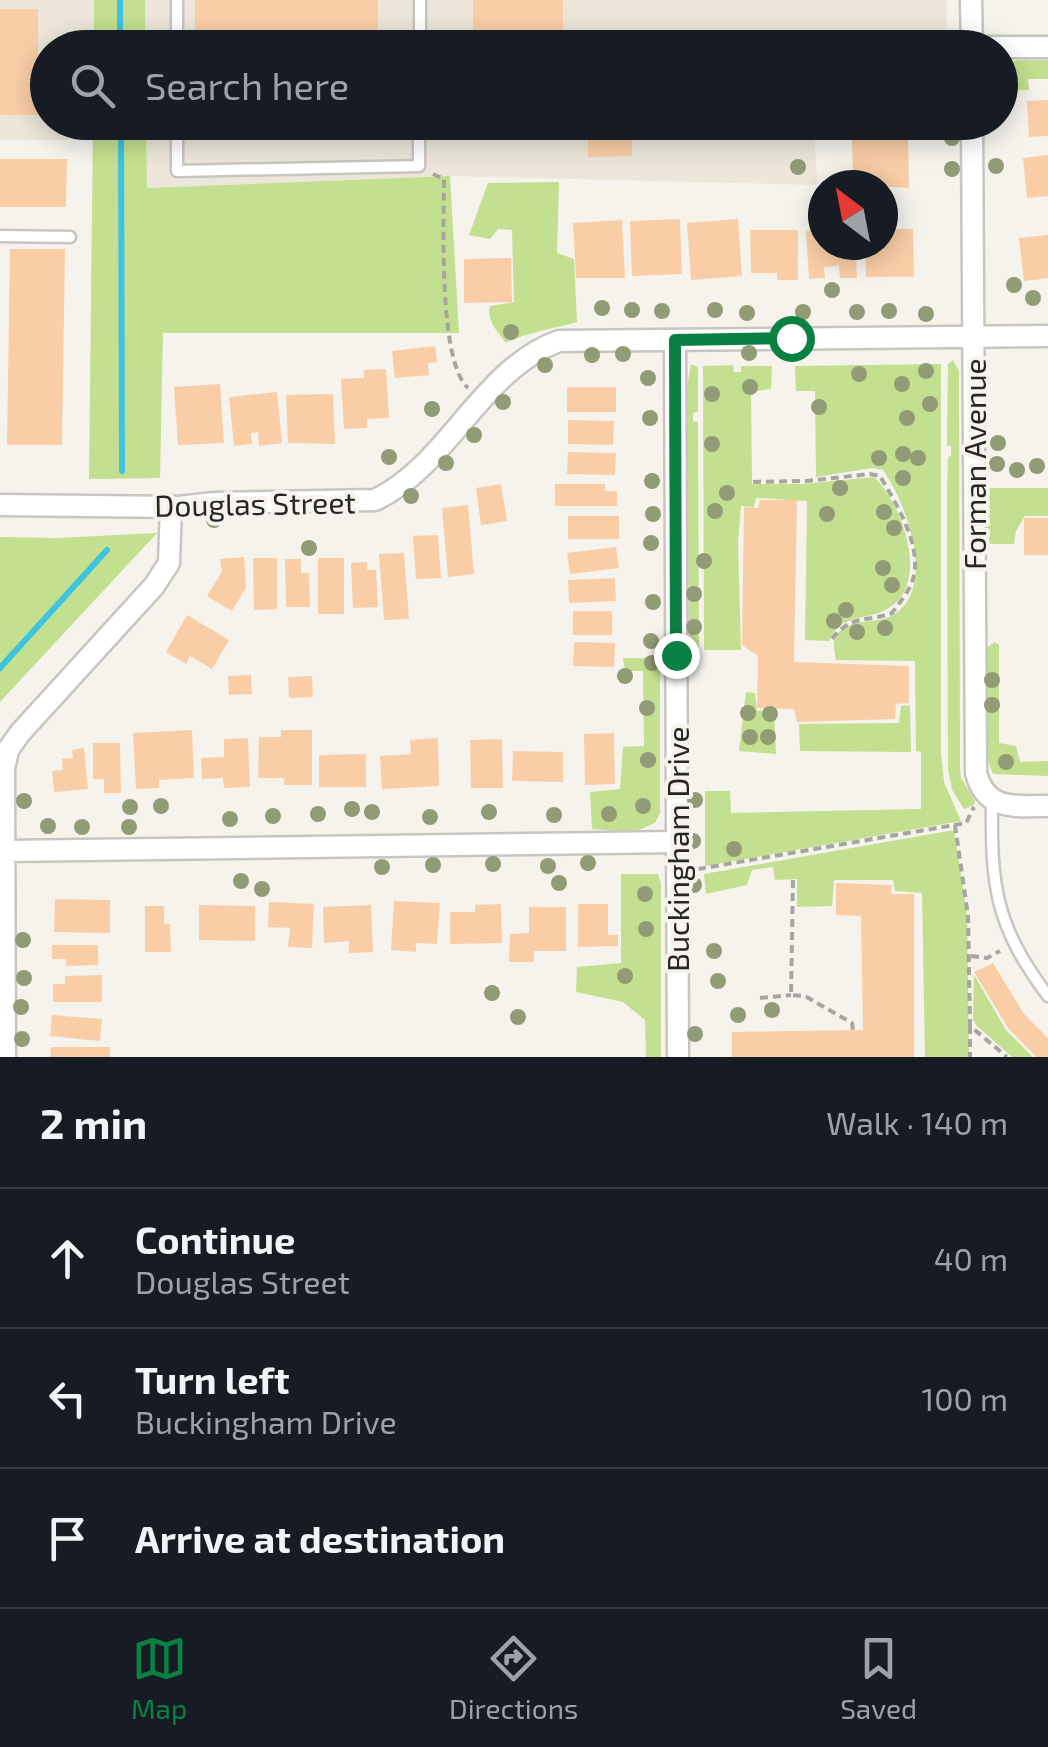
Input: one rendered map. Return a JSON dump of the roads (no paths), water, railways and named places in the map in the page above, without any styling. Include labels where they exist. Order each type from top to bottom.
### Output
[{"type":"street","points":[[971,0],[972,30]]},
{"type":"street","points":[[1018,47],[1048,47]]},
{"type":"street","name":"Forman Avenue","points":[[972,140],[976,773],[981,790],[992,801]]},
{"type":"street","name":"Douglas Street","points":[[0,504],[172,506],[374,500],[404,482],[513,368],[544,346],[560,341],[1048,336]]},
{"type":"street","name":"Buckingham Drive","points":[[675,340],[678,1057]]},
{"type":"street","points":[[5,1057],[4,769],[8,750],[170,563],[172,506]]},
{"type":"street","points":[[992,801],[1048,806]]},
{"type":"street","points":[[4,851],[677,842]]},
{"type":"lane","points":[[177,0],[177,30]]},
{"type":"lane","points":[[420,0],[420,30]]},
{"type":"lane","points":[[177,140],[177,171],[419,166],[420,140]]},
{"type":"lane","points":[[0,236],[70,237]]},
{"type":"lane","points":[[992,801],[996,896],[1001,917],[1023,963],[1048,996]]},
{"type":"waterway","points":[[120,0],[120,30]]},
{"type":"waterway","points":[[121,140],[122,471]]},
{"type":"waterway","points":[[0,668],[107,550]]}]
